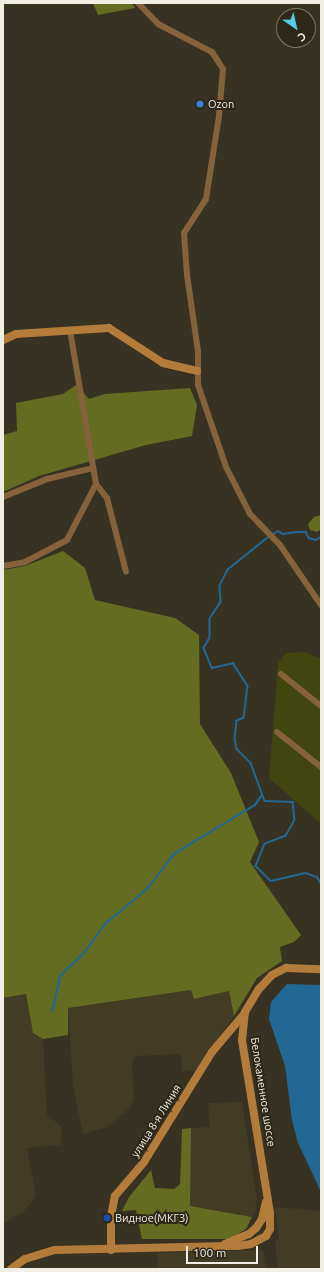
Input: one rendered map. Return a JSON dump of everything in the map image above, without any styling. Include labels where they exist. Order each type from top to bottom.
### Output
[{"type":"main road","points":[[3,340],[16,334],[110,328],[163,363],[197,371]]},
{"type":"main road","name":"Белокаменное шоссе","points":[[11,1269],[25,1259],[45,1252],[238,1246],[262,1239],[270,1229],[271,1222],[242,1040],[245,1012],[259,989],[272,975],[286,968],[321,969]]},
{"type":"main road","name":"улица 8-я Линия","points":[[111,1250],[111,1216],[115,1196],[144,1162],[212,1052],[245,1012]]},
{"type":"main road","name":"Белокаменное шоссе","points":[[212,1247],[240,1239],[253,1230],[264,1213],[265,1177]]},
{"type":"main road","points":[[253,1230],[262,1239]]},
{"type":"street","points":[[138,3],[158,24],[212,52],[223,69],[219,116],[206,199],[184,232],[187,275],[198,351],[197,371],[203,402],[226,467],[250,514],[276,539],[321,605]]},
{"type":"street","points":[[70,330],[96,484],[107,498],[126,572]]},
{"type":"street","points":[[3,497],[47,479],[93,468]]},
{"type":"street","points":[[3,566],[25,562],[67,540],[96,484]]},
{"type":"street","points":[[281,674],[321,706]]},
{"type":"street","points":[[277,732],[321,767]]},
{"type":"shaded area","points":[[192,990],[194,999],[229,991],[234,1016],[196,1070],[182,1071],[181,1054],[136,1056],[132,1060],[134,1098],[131,1107],[107,1127],[83,1134],[73,1086],[68,1008]]},
{"type":"shaded area","points":[[26,994],[33,1033],[43,1039],[47,1115],[62,1127],[61,1145],[27,1148],[36,1196],[24,1211],[5,1223],[3,1220],[3,998]]},
{"type":"shaded area","points":[[242,1102],[257,1199],[255,1213],[252,1217],[190,1206],[191,1128],[210,1127],[208,1103]]},
{"type":"shaded area","points":[[275,1207],[321,1211],[321,1269],[278,1269],[275,1240],[279,1240]]},
{"type":"shaded area","points":[[263,1250],[266,1269],[159,1269],[157,1253]]},
{"type":"green space","points":[[93,3],[132,3],[135,8],[98,15]]},
{"type":"green space","points":[[76,385],[89,399],[105,394],[190,388],[197,405],[192,436],[146,445],[39,476],[3,492],[3,435],[17,431],[16,403],[63,394]]},
{"type":"green space","points":[[321,515],[321,529],[317,532],[310,530],[308,524],[314,517]]},
{"type":"green space","points":[[63,551],[85,568],[95,600],[175,618],[199,635],[200,724],[231,773],[259,842],[250,862],[301,935],[294,942],[280,947],[282,961],[257,978],[234,1016],[229,991],[194,999],[191,990],[68,1008],[68,1035],[43,1039],[33,1033],[26,994],[3,998],[3,570],[25,566]]},
{"type":"green space","points":[[305,652],[321,659],[321,824],[269,778],[278,663],[286,653]]},
{"type":"green space","points":[[191,1128],[190,1206],[252,1217],[246,1229],[230,1239],[142,1239],[136,1210],[122,1211],[129,1197],[151,1170],[155,1188],[174,1189],[180,1184],[182,1129]]},
{"type":"water","points":[[287,984],[321,985],[321,1192],[298,1143],[292,1120],[285,1066],[269,1019],[271,1002]]},
{"type":"waterway","points":[[272,535],[278,531],[283,534],[306,532],[309,538],[316,540],[321,537]]},
{"type":"waterway","points":[[269,537],[228,570],[220,586],[221,602],[210,619],[210,638],[204,648],[212,668],[233,663],[248,686],[244,718],[237,721],[235,739],[237,749],[251,763],[265,801],[293,802],[295,820],[286,836],[265,844],[256,866],[271,881],[306,873],[317,877],[321,883]]},
{"type":"waterway","points":[[52,1012],[60,976],[84,953],[104,925],[148,888],[174,854],[255,805],[262,795]]},
{"type":"place","name":"Ozon","points":[[200,104]]},
{"type":"place","name":"Видное(МКГЗ)","points":[[107,1218]]}]
